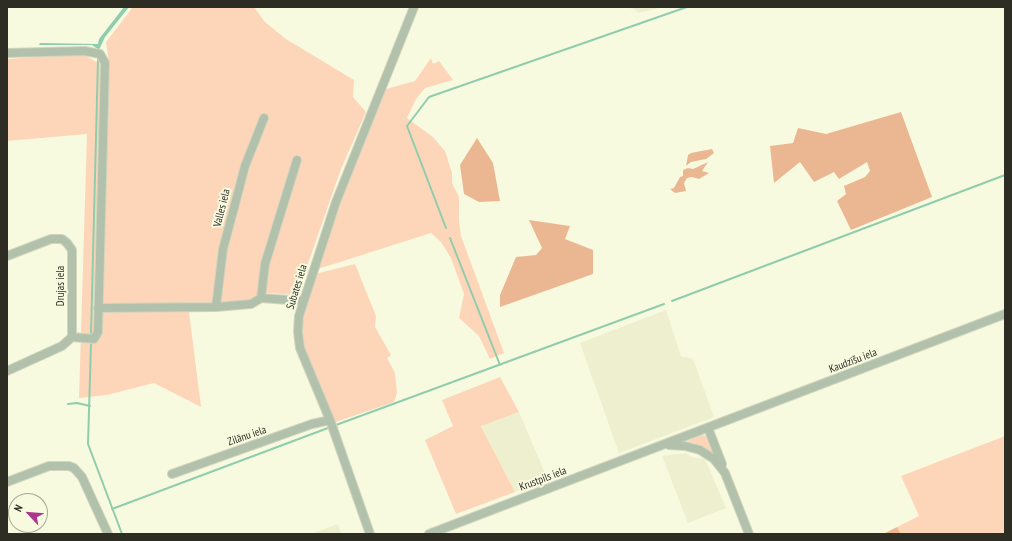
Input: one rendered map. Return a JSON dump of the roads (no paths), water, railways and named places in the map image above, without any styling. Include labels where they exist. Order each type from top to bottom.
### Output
[{"type":"street","name":"Subates iela","points":[[370,534],[330,420],[300,348],[298,332],[303,301],[338,194],[389,72],[414,7]]},
{"type":"street","points":[[7,53],[85,51],[100,54],[105,63],[98,332],[94,339],[72,337],[62,346],[7,371]]},
{"type":"street","name":"Valles iela","points":[[216,307],[222,255],[245,166],[264,118]]},
{"type":"street","points":[[261,298],[265,264],[297,160]]},
{"type":"street","name":"Drujas iela","points":[[7,256],[51,239],[62,239],[67,243],[72,250],[72,337]]},
{"type":"street","points":[[98,308],[216,307],[251,304],[261,298],[303,301]]},
{"type":"street","name":"Kaudzīšu iela","points":[[708,428],[1005,314]]},
{"type":"street","name":"Zilānu iela","points":[[172,474],[312,424],[330,420]]},
{"type":"street","points":[[708,428],[725,473]]},
{"type":"street","name":"Krustpils iela","points":[[429,534],[708,428]]},
{"type":"street","name":"Krustpils iela","points":[[664,445],[685,446],[700,450],[714,459],[725,473],[749,534]]},
{"type":"street","points":[[7,482],[49,466],[69,466],[74,468],[82,477],[108,534]]},
{"type":"waterway","points":[[446,228],[407,126],[429,97],[687,7]]},
{"type":"waterway","points":[[91,334],[98,59]]},
{"type":"waterway","points":[[672,301],[1005,175]]},
{"type":"waterway","points":[[450,238],[500,365]]},
{"type":"waterway","points":[[336,425],[664,304]]},
{"type":"waterway","points":[[91,344],[88,444],[122,534]]},
{"type":"waterway","points":[[68,404],[77,403],[90,406]]},
{"type":"waterway","points":[[112,509],[328,428]]}]
